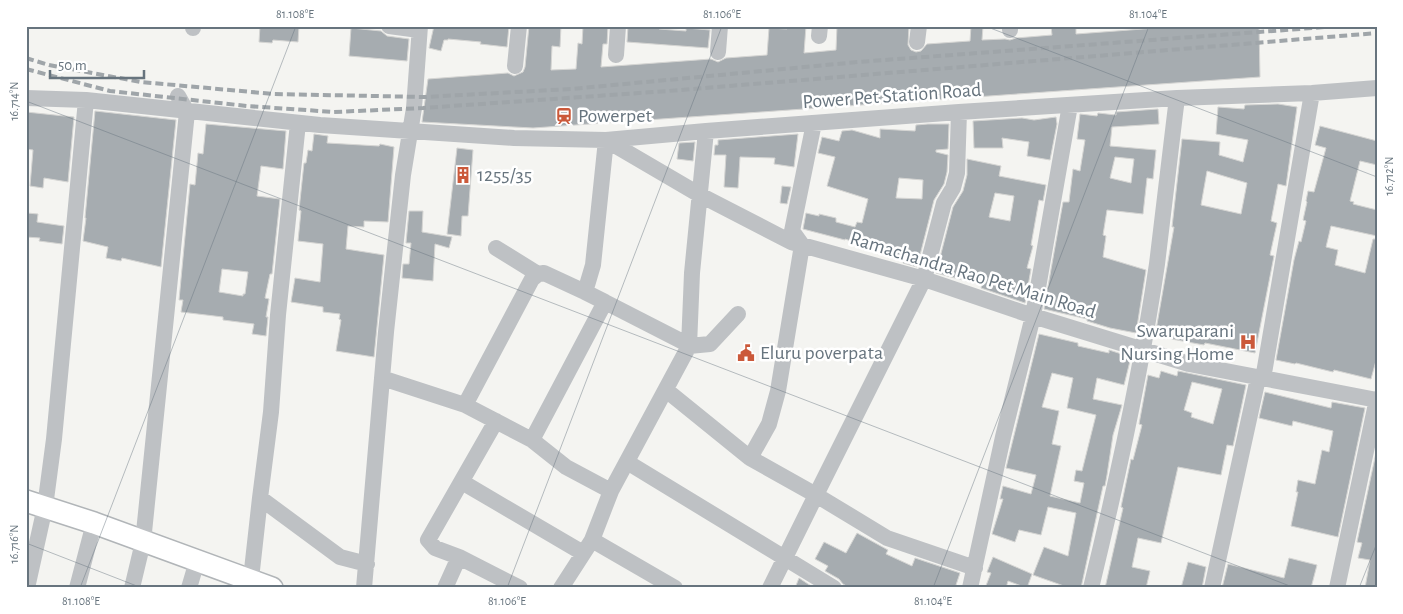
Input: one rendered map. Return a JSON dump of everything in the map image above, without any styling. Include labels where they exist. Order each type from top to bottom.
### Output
[{"type":"main road","points":[[36,504],[197,561],[249,583],[272,588]]},
{"type":"street","points":[[364,588],[382,378],[404,175],[411,131],[420,28],[389,26]]},
{"type":"street","points":[[515,66],[519,26]]},
{"type":"street","points":[[616,55],[618,26]]},
{"type":"street","points":[[718,52],[720,26]]},
{"type":"street","name":"Power Pet Station Road","points":[[26,98],[86,100],[298,123],[514,138],[606,140],[1070,104],[1312,93],[1377,88]]},
{"type":"street","points":[[1212,588],[1260,379],[1312,93]]},
{"type":"street","points":[[132,588],[143,542],[187,112],[178,96]]},
{"type":"street","points":[[1091,588],[1116,484],[1142,350],[1156,264],[1177,98]]},
{"type":"street","points":[[27,588],[36,504],[56,421],[86,100]]},
{"type":"street","points":[[970,588],[1033,316],[1070,104]]},
{"type":"street","points":[[770,588],[924,279],[944,203],[952,188],[956,173],[960,112]]},
{"type":"street","points":[[249,583],[271,412],[278,315],[298,123]]},
{"type":"street","points":[[750,458],[769,424],[778,391],[802,245],[792,231],[814,123]]},
{"type":"street","points":[[561,588],[588,547],[611,491],[689,346],[692,273],[706,131]]},
{"type":"street","points":[[585,292],[592,265],[606,140]]},
{"type":"street","name":"Ramachandra Rao Pet Main Road","points":[[606,140],[700,195],[791,242],[924,279],[1033,316],[1189,364],[1377,400]]},
{"type":"street","points":[[496,248],[538,274]]},
{"type":"street","points":[[465,405],[532,279],[538,274],[544,273],[585,292],[689,346],[710,344],[738,314]]},
{"type":"street","points":[[532,440],[605,302]]},
{"type":"street","points":[[382,378],[465,405],[532,440],[566,467],[611,491]]},
{"type":"street","points":[[666,390],[750,458],[887,538],[975,568]]},
{"type":"street","points":[[1337,588],[1377,400]]},
{"type":"street","points":[[496,421],[428,540],[435,548],[460,557],[509,586]]},
{"type":"street","points":[[627,462],[834,588]]},
{"type":"street","points":[[462,482],[588,547],[675,588]]},
{"type":"street","points":[[260,498],[340,557],[367,564]]},
{"type":"street","points":[[77,588],[94,523]]},
{"type":"street","points":[[445,588],[460,557]]},
{"type":"street","points":[[189,588],[197,561]]},
{"type":"building","points":[[260,26],[299,26],[298,42],[273,40],[272,43],[259,42]]},
{"type":"building","points":[[434,26],[509,26],[507,47],[448,39],[444,40],[441,51],[429,48]]},
{"type":"building","points":[[529,26],[561,26],[560,47],[552,46],[551,70],[576,69],[578,43],[582,44],[583,26],[608,26],[607,44],[603,44],[601,67],[711,59],[718,62],[726,58],[767,55],[769,28],[787,29],[787,26],[806,26],[804,53],[836,50],[837,26],[909,26],[908,45],[911,50],[916,52],[921,51],[927,44],[970,41],[971,26],[983,26],[982,40],[1010,40],[1052,35],[1051,26],[1076,26],[1076,34],[1183,26],[1259,26],[1260,77],[533,128],[422,122],[428,79],[508,73],[514,76],[523,72]]},
{"type":"building","points":[[628,26],[659,26],[659,29],[686,31],[686,28],[710,30],[708,48],[627,42]]},
{"type":"building","points":[[351,28],[381,31],[387,36],[409,39],[407,61],[349,56]]},
{"type":"building","points":[[1278,104],[1297,107],[1286,186],[1278,184],[1271,221],[1277,223],[1270,255],[1274,256],[1255,353],[1155,336],[1174,227],[1172,227],[1182,139],[1220,142],[1219,155],[1243,162],[1248,140],[1216,134],[1218,107],[1244,109],[1245,105]],"holes":[[[1207,171],[1247,183],[1241,214],[1201,205]]]},
{"type":"building","points":[[1158,109],[1159,124],[1112,127],[1110,146],[1156,150],[1153,179],[1147,178],[1143,214],[1107,210],[1103,235],[1106,236],[1103,257],[1146,270],[1136,333],[1110,328],[1087,321],[1087,319],[1044,309],[1063,202],[1069,202],[1073,169],[1080,171],[1085,140],[1077,139],[1080,114],[1097,116],[1098,113],[1116,115],[1116,112]],"holes":[[[1115,157],[1134,159],[1131,183],[1110,178]]]},
{"type":"building","points":[[95,111],[176,120],[161,267],[122,258],[121,261],[106,258],[108,247],[83,241]]},
{"type":"building","points":[[26,112],[74,117],[68,182],[44,178],[43,188],[30,186],[33,150],[26,149]]},
{"type":"building","points":[[1056,117],[1057,124],[1050,160],[1027,156],[1029,142],[1002,138],[1003,148],[974,148],[973,121],[1022,118],[1034,120]]},
{"type":"building","points":[[206,124],[286,131],[283,169],[261,166],[257,196],[280,199],[272,274],[270,274],[265,298],[269,299],[266,317],[268,317],[266,336],[252,334],[254,324],[223,320],[223,317],[181,312],[183,300],[179,300],[190,184],[195,185],[198,153],[203,154]],"holes":[[[222,269],[248,272],[245,294],[243,296],[219,292]]]},
{"type":"building","points":[[949,124],[948,149],[936,150],[936,152],[948,155],[947,172],[944,184],[934,200],[917,267],[903,263],[904,258],[868,250],[869,247],[845,239],[803,229],[806,213],[836,218],[836,222],[855,227],[857,222],[862,223],[868,199],[827,186],[835,157],[818,153],[822,137],[839,141],[842,131],[852,130],[880,138],[880,129],[915,131],[916,125]],"holes":[[[899,178],[923,180],[922,199],[896,198]]]},
{"type":"building","points":[[1320,126],[1377,141],[1377,165],[1360,161],[1350,201],[1354,202],[1353,204],[1377,210],[1377,236],[1331,226],[1326,247],[1338,250],[1335,265],[1365,273],[1373,239],[1377,239],[1377,357],[1371,379],[1334,370],[1333,372],[1276,360],[1294,260],[1306,221],[1303,220],[1308,191],[1314,192],[1326,148],[1315,145]]},
{"type":"building","points":[[314,134],[328,136],[327,143],[379,146],[380,144],[394,147],[388,222],[364,221],[364,227],[348,226],[346,249],[384,255],[374,357],[336,351],[341,320],[339,319],[340,314],[323,312],[323,307],[291,302],[295,278],[320,282],[323,244],[298,241],[304,163],[306,163],[308,150],[312,151]]},
{"type":"building","points":[[798,134],[794,167],[774,164],[775,158],[740,157],[738,188],[724,187],[726,155],[714,155],[715,145],[718,145],[718,140]]},
{"type":"building","points":[[695,142],[693,161],[677,159],[679,143]]},
{"type":"building","points":[[457,148],[473,150],[468,216],[462,216],[461,236],[447,234]]},
{"type":"building","points":[[967,159],[1001,166],[999,176],[1046,185],[1043,201],[1039,200],[1031,245],[1033,246],[1027,268],[1031,269],[1025,303],[981,288],[982,285],[936,273],[953,207],[963,191],[967,175]],"holes":[[[995,193],[1014,196],[1010,221],[989,217]]]},
{"type":"building","points":[[782,186],[791,187],[787,204],[780,203]]},
{"type":"building","points":[[409,211],[423,211],[422,232],[452,237],[449,248],[435,244],[433,281],[402,278],[403,264],[409,264],[411,243],[406,243]]},
{"type":"building","points":[[27,213],[38,214],[37,222],[64,226],[62,244],[39,241],[40,238],[26,237]]},
{"type":"building","points":[[1039,334],[1078,343],[1078,346],[1109,353],[1109,350],[1131,357],[1124,385],[1097,378],[1093,399],[1122,405],[1113,435],[1105,486],[1103,486],[1081,588],[1064,588],[1064,586],[1033,575],[1044,547],[1068,556],[1076,513],[1048,507],[1041,535],[1019,530],[1015,542],[992,534],[1003,499],[1000,499],[1003,486],[1031,494],[1036,475],[1006,468]],"holes":[[[1052,373],[1073,378],[1067,408],[1096,415],[1082,471],[1076,470],[1074,481],[1084,483],[1080,503],[1050,496],[1061,446],[1052,444],[1059,411],[1042,407]]]},
{"type":"building","points":[[1161,371],[1177,376],[1178,371],[1246,385],[1233,446],[1227,445],[1221,475],[1178,467],[1161,543],[1138,538],[1132,567],[1150,571],[1146,588],[1105,588],[1123,508],[1121,507],[1131,459],[1133,460],[1142,425],[1139,424],[1148,375],[1159,378]],"holes":[[[1192,382],[1222,389],[1213,424],[1191,417],[1192,413],[1184,410]]]},
{"type":"building","points":[[1265,392],[1331,408],[1332,402],[1365,408],[1338,537],[1291,526],[1298,492],[1296,492],[1298,480],[1315,484],[1322,450],[1329,452],[1333,431],[1293,421],[1292,426],[1259,418]]},
{"type":"building","points":[[1377,448],[1377,588],[1365,588],[1370,560],[1358,558],[1362,543],[1357,542]]},
{"type":"building","points":[[857,533],[888,550],[886,554],[912,566],[915,558],[960,573],[955,588],[850,588],[825,571],[828,566],[815,559],[824,542],[846,553]]},
{"type":"building","points":[[993,557],[1032,574],[1027,588],[1008,581],[1006,588],[985,588],[991,573],[987,572]]},
{"type":"building","points":[[1289,558],[1317,565],[1311,588],[1222,588],[1228,564],[1284,578]]},
{"type":"building","points":[[1188,562],[1206,567],[1202,588],[1181,588]]},
{"type":"building","points":[[799,578],[814,588],[795,588]]},
{"type":"railway","points":[[26,58],[49,65],[141,82],[274,94],[425,97],[571,89],[858,62],[1339,26]]},
{"type":"railway","points":[[26,69],[110,91],[247,106],[334,112],[423,108],[668,91],[1377,33]]},
{"type":"place","name":"Powerpet","points":[[564,116]]},
{"type":"place","name":"1255/35","points":[[463,175]]},
{"type":"place","name":"Swaruparani Nursing Home","points":[[1248,342]]},
{"type":"place","name":"Eluru poverpata","points":[[746,353]]}]
